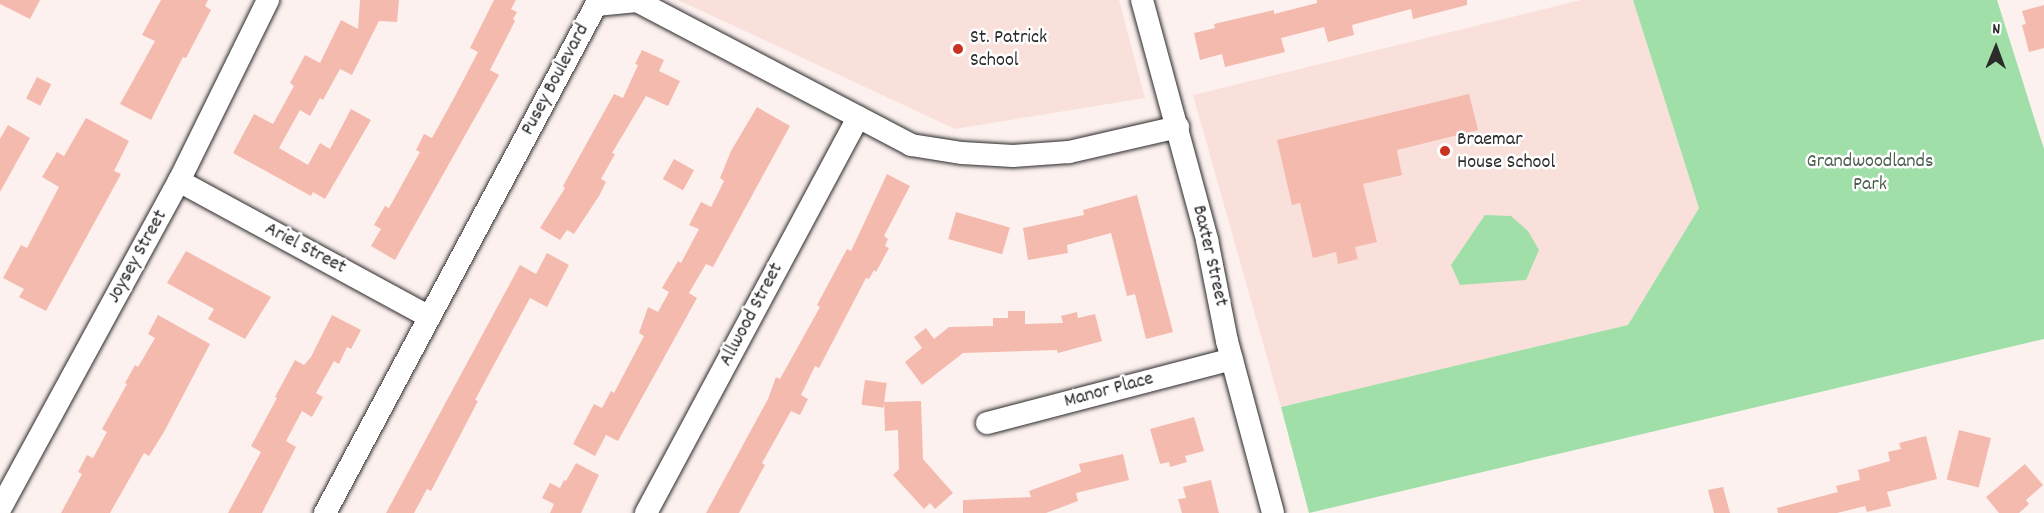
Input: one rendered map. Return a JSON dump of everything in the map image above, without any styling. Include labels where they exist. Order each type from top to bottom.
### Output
[{"type":"street","name":"Joysey Street","points":[[0,509],[179,182],[268,0]]},
{"type":"street","name":"Baxter Street","points":[[1142,0],[1207,240],[1232,359],[1273,513]]},
{"type":"street","name":"Pusey Boulevard","points":[[325,513],[596,5],[637,1],[911,145],[962,153],[1013,156],[1069,153],[1178,127]]},
{"type":"street","name":"Allwood Street","points":[[646,513],[858,117]]},
{"type":"street","name":"Ariel Street","points":[[179,182],[430,317]]},
{"type":"street","name":"Manor Place","points":[[987,423],[1232,359]]},
{"type":"shaded area","name":"St. Patrick School","points":[[678,0],[1119,0],[1145,98],[955,129]]},
{"type":"shaded area","name":"Braemar House School","points":[[1581,0],[1633,0],[1699,208],[1628,325],[1281,407],[1193,95]]},
{"type":"green space","name":"Grandwoodlands Park","points":[[1633,0],[1997,0],[2044,149],[2044,339],[1309,513],[1281,407],[1628,325],[1699,208]]},
{"type":"green space","points":[[1485,215],[1511,216],[1528,231],[1539,250],[1526,280],[1460,285],[1451,265]]},
{"type":"building","points":[[0,0],[40,0],[30,19],[0,4]]},
{"type":"building","points":[[161,0],[208,0],[205,6],[211,10],[186,58],[183,57],[151,120],[120,104],[155,41],[142,35]]},
{"type":"building","points":[[360,0],[399,0],[397,22],[379,21],[352,75],[340,69],[323,100],[320,98],[310,116],[300,110],[279,148],[308,165],[320,143],[330,149],[351,109],[371,120],[325,199],[313,192],[311,196],[233,153],[254,114],[273,124],[294,86],[290,83],[305,55],[320,63],[341,20],[358,29]]},
{"type":"building","points":[[494,0],[516,0],[511,9],[517,12],[513,19],[515,21],[490,70],[499,75],[395,260],[371,246],[381,229],[374,225],[385,206],[389,208],[420,152],[416,150],[424,134],[432,138],[454,98],[478,52],[470,48]]},
{"type":"building","points":[[1317,0],[1467,0],[1467,5],[1413,19],[1411,9],[1352,25],[1354,35],[1328,42],[1324,27],[1281,38],[1285,52],[1225,67],[1222,54],[1200,60],[1194,33],[1215,28],[1214,24],[1274,10],[1274,14],[1317,3]]},
{"type":"building","points":[[2044,5],[2044,48],[2029,52],[2022,25],[2026,24],[2022,11]]},
{"type":"building","points":[[642,50],[664,60],[659,71],[680,81],[668,106],[646,96],[612,153],[615,154],[601,179],[606,182],[599,196],[574,234],[567,230],[560,240],[540,228],[565,188],[563,186],[614,94],[623,98],[638,65],[635,64]]},
{"type":"building","points":[[37,77],[51,84],[40,106],[26,98]]},
{"type":"building","points":[[1469,94],[1478,130],[1397,150],[1402,175],[1363,184],[1377,242],[1355,247],[1358,259],[1338,264],[1336,252],[1313,258],[1300,203],[1292,205],[1277,140]]},
{"type":"building","points":[[757,107],[790,126],[713,267],[706,264],[689,293],[697,298],[618,441],[606,435],[595,456],[573,444],[594,404],[602,408],[611,391],[614,393],[644,336],[639,333],[648,307],[658,312],[669,292],[662,288],[678,261],[681,263],[699,229],[689,225],[701,202],[711,207],[724,181],[720,178],[731,151]]},
{"type":"building","points":[[86,118],[129,141],[114,171],[121,174],[46,311],[19,297],[24,289],[3,278],[21,245],[27,248],[59,187],[42,177],[57,152],[64,156]]},
{"type":"building","points":[[8,125],[30,138],[0,192],[0,139]]},
{"type":"building","points":[[674,159],[694,170],[683,190],[663,179]]},
{"type":"building","points":[[887,174],[910,186],[884,236],[888,239],[885,246],[889,248],[876,272],[874,270],[869,279],[866,278],[819,368],[815,366],[801,395],[808,399],[800,415],[791,411],[762,463],[765,465],[739,513],[706,513],[768,399],[776,377],[780,379],[820,307],[817,305],[847,249],[851,251]]},
{"type":"building","points":[[1137,195],[1173,332],[1146,339],[1135,294],[1127,296],[1111,233],[1067,245],[1068,253],[1028,260],[1023,228],[1084,215],[1083,210]]},
{"type":"building","points":[[956,212],[1010,227],[1002,254],[948,239]]},
{"type":"building","points":[[186,251],[271,297],[245,339],[208,319],[214,309],[167,283]]},
{"type":"building","points":[[547,253],[569,265],[547,307],[530,298],[475,400],[478,401],[431,491],[427,489],[414,513],[386,513],[520,265],[536,274]]},
{"type":"building","points":[[1008,311],[1025,311],[1025,324],[1063,323],[1061,316],[1077,312],[1078,318],[1095,314],[1102,341],[1058,353],[1057,350],[963,353],[922,385],[905,362],[922,348],[914,337],[926,328],[934,339],[949,327],[993,326],[993,318],[1008,318]]},
{"type":"building","points":[[158,315],[210,344],[164,432],[149,456],[144,453],[110,513],[61,513],[82,474],[78,472],[87,455],[93,458],[107,432],[102,429],[127,384],[125,383],[135,365],[138,367],[155,338],[148,334]]},
{"type":"building","points":[[332,315],[361,330],[351,349],[347,347],[339,364],[334,361],[316,393],[323,397],[312,417],[302,411],[286,441],[296,447],[262,513],[228,513],[261,452],[251,446],[277,398],[275,397],[295,360],[304,365],[311,357]]},
{"type":"building","points":[[865,380],[887,383],[883,408],[862,405]]},
{"type":"building","points":[[921,401],[923,459],[953,493],[935,509],[930,503],[924,509],[893,475],[899,469],[898,430],[885,431],[884,402]]},
{"type":"building","points":[[1194,417],[1204,451],[1185,456],[1187,462],[1170,467],[1169,462],[1160,464],[1150,429]]},
{"type":"building","points":[[1959,430],[1991,438],[1979,487],[1947,479]]},
{"type":"building","points":[[1926,436],[1937,479],[1887,492],[1891,506],[1867,512],[1865,506],[1837,513],[1778,513],[1777,508],[1838,492],[1836,486],[1860,480],[1858,470],[1890,461],[1888,452],[1901,449],[1899,443]]},
{"type":"building","points":[[1123,454],[1129,480],[1076,493],[1078,501],[1046,513],[963,513],[963,500],[1031,497],[1029,491],[1081,472],[1079,464]]},
{"type":"building","points":[[576,463],[599,475],[581,513],[550,513],[554,504],[542,498],[550,483],[560,488]]},
{"type":"building","points":[[2025,464],[2043,485],[2026,500],[2029,504],[2019,513],[1999,513],[1986,497]]},
{"type":"building","points":[[1211,480],[1219,513],[1182,513],[1178,499],[1186,498],[1183,487]]},
{"type":"building","points":[[1723,487],[1730,513],[1714,513],[1708,490]]},
{"type":"place","name":"St. Patrick School","points":[[958,49]]},
{"type":"place","name":"Braemar House School","points":[[1445,151]]}]
